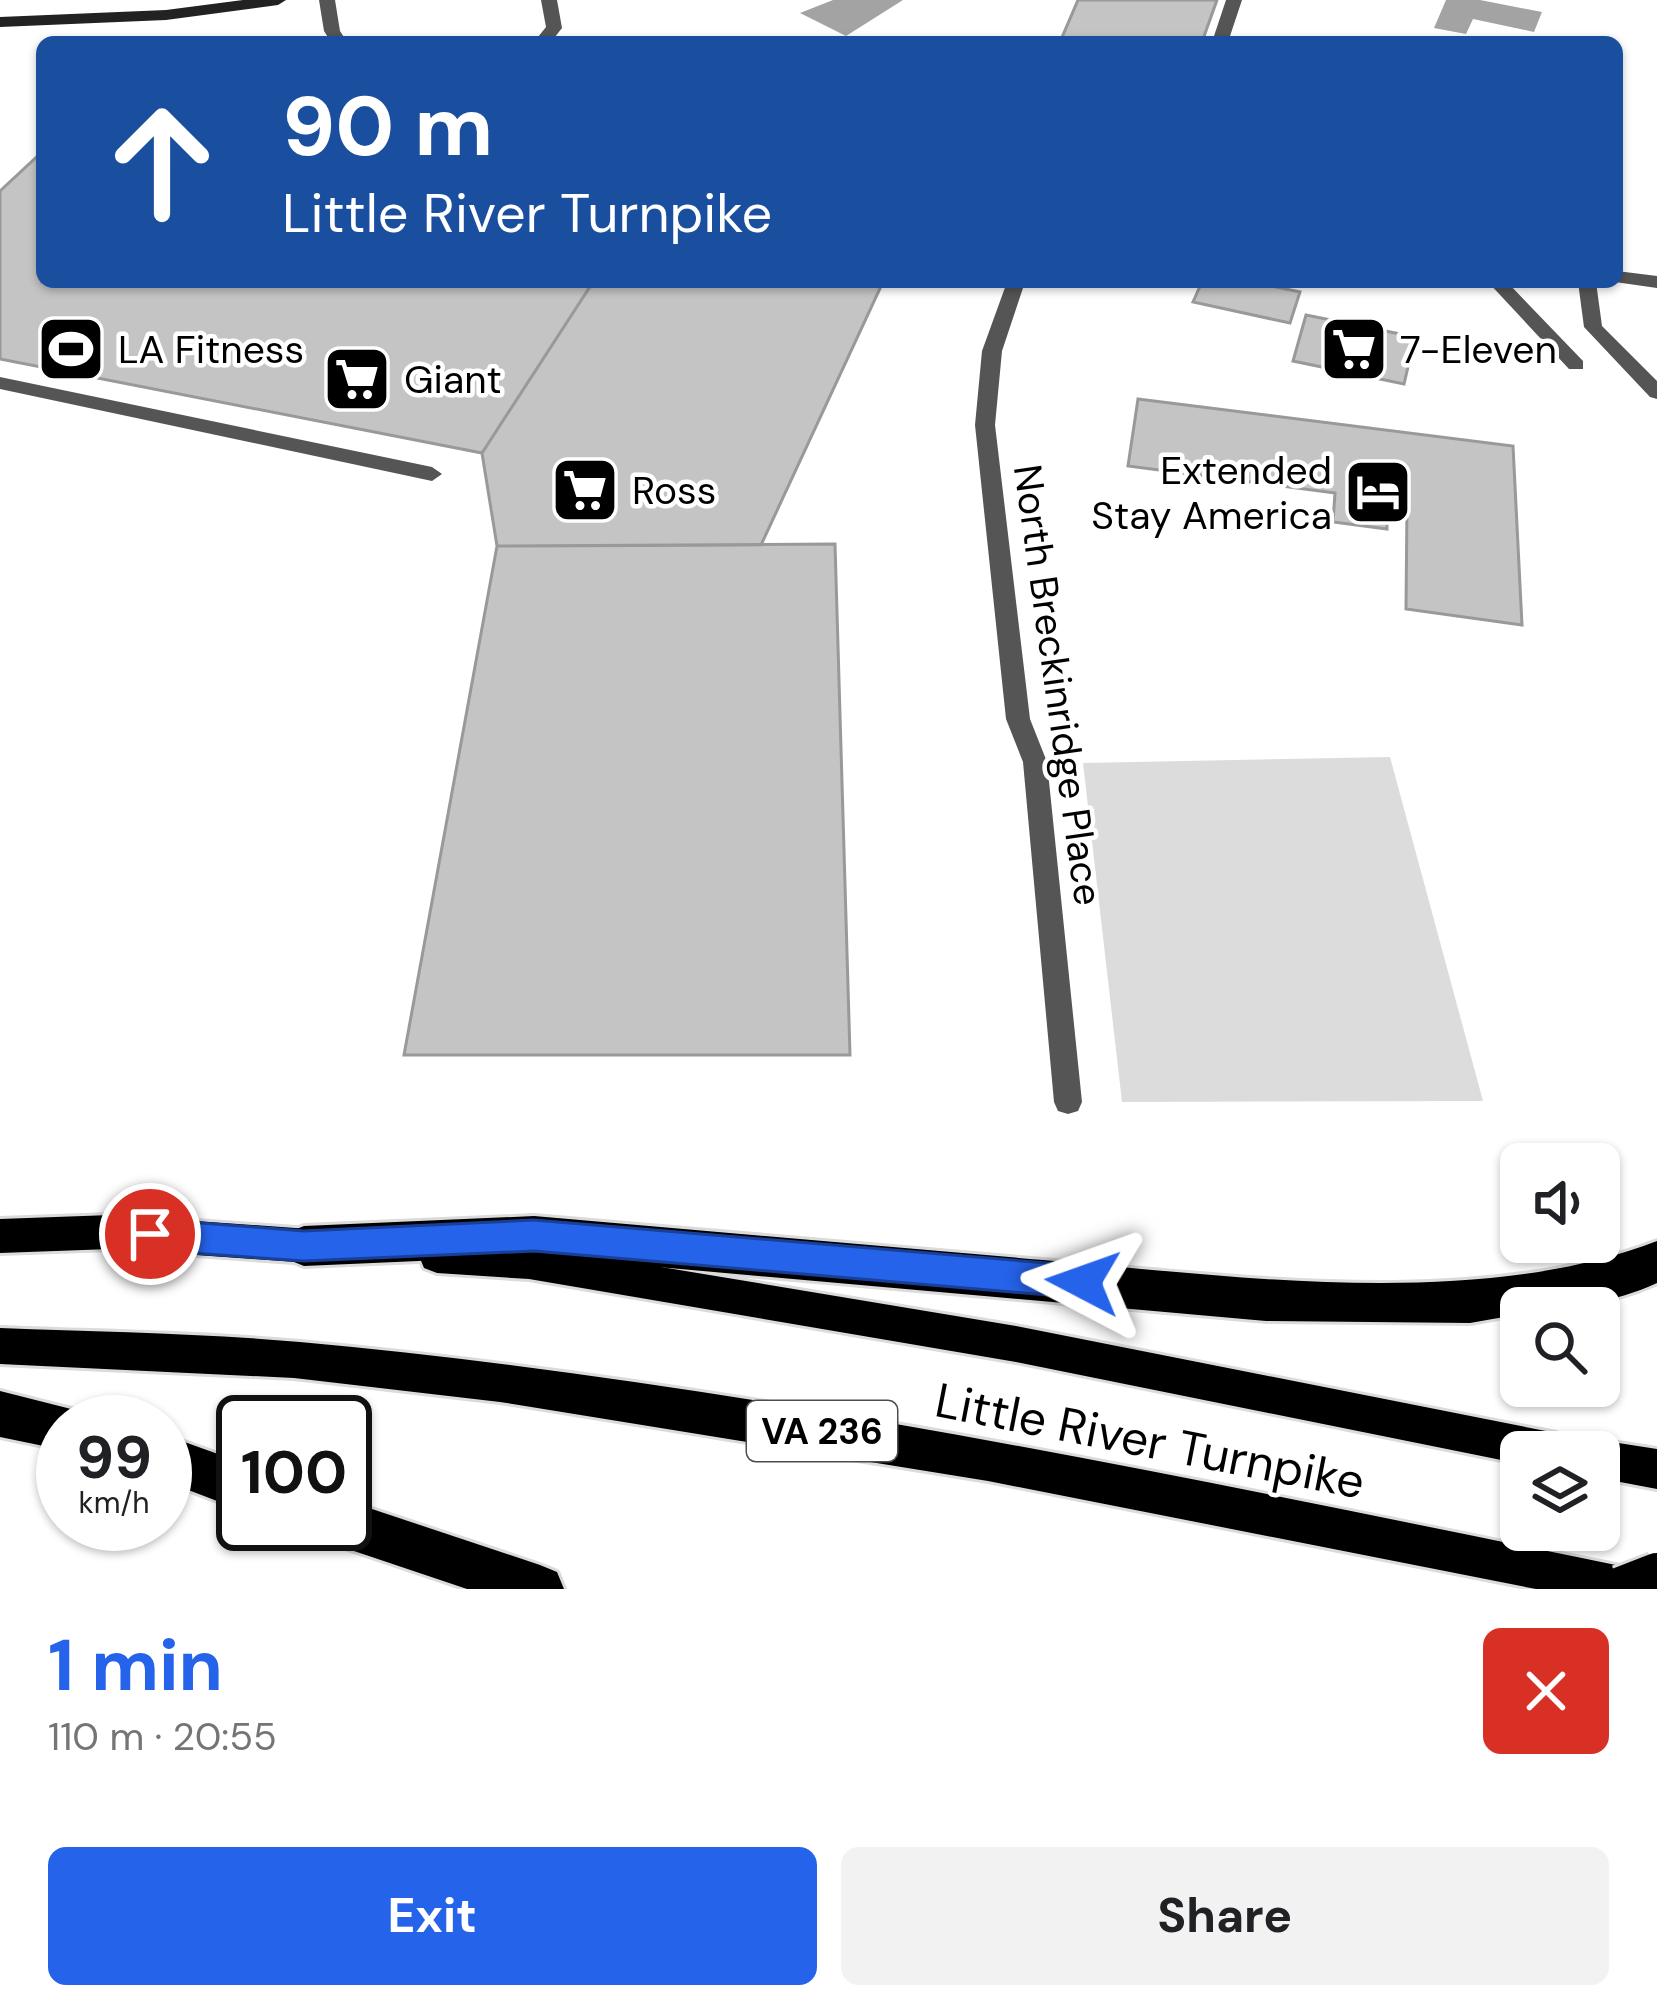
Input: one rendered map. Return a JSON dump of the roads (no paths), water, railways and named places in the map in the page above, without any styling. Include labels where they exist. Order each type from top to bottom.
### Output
[{"type":"highway","points":[[304,1246],[534,1235],[1266,1300],[1470,1301],[1625,1276],[1657,1261]]},
{"type":"highway","points":[[0,1414],[36,1421]]},
{"type":"highway","points":[[372,1534],[540,1589]]},
{"type":"highway","points":[[435,1557],[508,1589]]},
{"type":"highway","points":[[1621,1589],[1657,1575]]},
{"type":"main road","points":[[0,22],[146,17],[278,0]]},
{"type":"main road","points":[[0,1216],[52,1234]]},
{"type":"main road","name":"Little River Turnpike","points":[[0,1236],[112,1232],[529,1262],[1016,1344],[1500,1441]]},
{"type":"main road","name":"Little River Turnpike","points":[[0,1346],[333,1364],[782,1424],[1088,1477],[1635,1589]]},
{"type":"main road","points":[[1620,1463],[1657,1469]]},
{"type":"street","points":[[327,0],[335,36]]},
{"type":"street","points":[[547,36],[554,28],[549,0]]},
{"type":"street","points":[[1222,36],[1234,0]]},
{"type":"street","points":[[1623,278],[1657,282]]},
{"type":"street","name":"North Breckinridge Place","points":[[1014,288],[992,351],[985,425],[1018,719],[1035,761],[1068,1102]]},
{"type":"street","points":[[1502,288],[1576,365]]},
{"type":"street","points":[[1588,288],[1593,327],[1657,393]]},
{"type":"street","points":[[0,383],[432,474]]},
{"type":"place","name":"LA Fitness","points":[[71,349]]},
{"type":"place","name":"7-Eleven","points":[[1354,349]]},
{"type":"place","name":"Giant","points":[[357,379]]},
{"type":"place","name":"Ross","points":[[585,490]]},
{"type":"place","name":"Extended Stay America","points":[[1378,492]]}]
